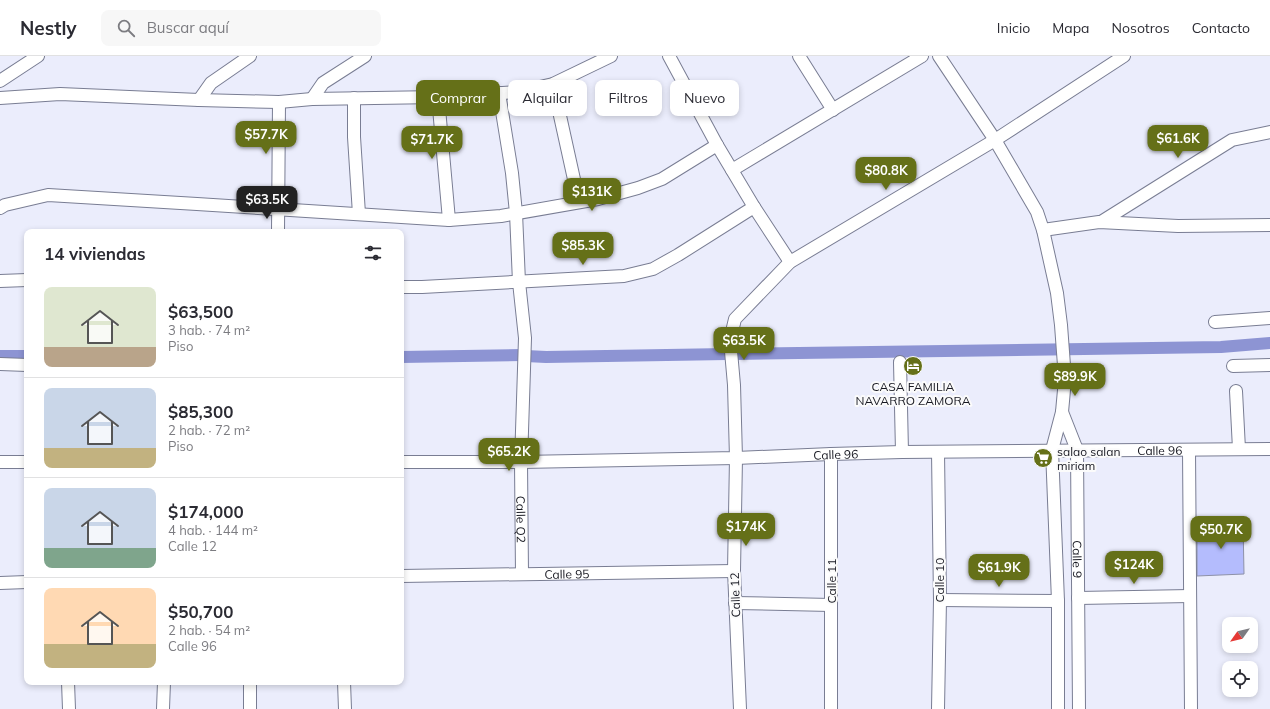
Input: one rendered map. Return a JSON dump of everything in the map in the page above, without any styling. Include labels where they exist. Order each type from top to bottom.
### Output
[{"type":"street","points":[[0,81],[38,56]]},
{"type":"street","points":[[200,100],[211,83],[250,56]]},
{"type":"street","points":[[312,99],[323,83],[365,56]]},
{"type":"street","points":[[561,80],[611,56]]},
{"type":"street","points":[[669,56],[717,145],[754,207],[790,262]]},
{"type":"street","points":[[799,56],[833,110]]},
{"type":"street","points":[[732,170],[922,56]]},
{"type":"street","name":"Calle 9","points":[[939,56],[995,140],[1037,212],[1043,230],[1057,293],[1065,379],[1062,412],[1052,450],[1058,601],[1058,709]]},
{"type":"street","name":"Calle 12","points":[[740,709],[734,571],[736,458],[734,385],[730,340],[735,319],[790,262],[995,140],[1124,56]]},
{"type":"street","points":[[0,98],[60,94],[279,102],[312,99],[416,97]]},
{"type":"street","points":[[354,98],[354,137],[359,214]]},
{"type":"street","name":"Calle Q2","points":[[500,99],[512,173],[516,213],[519,282],[525,338],[521,462],[522,574]]},
{"type":"street","points":[[278,229],[279,102]]},
{"type":"street","points":[[440,116],[449,220]]},
{"type":"street","points":[[560,116],[579,202]]},
{"type":"street","points":[[1101,222],[1232,140],[1270,132]]},
{"type":"street","points":[[0,208],[5,205],[48,196],[449,220],[501,216],[598,199],[638,188],[662,179],[717,145]]},
{"type":"street","points":[[404,287],[624,276],[653,269],[754,207]]},
{"type":"street","points":[[1043,230],[1101,222],[1178,226],[1270,225]]},
{"type":"street","points":[[0,281],[24,280]]},
{"type":"street","points":[[1215,322],[1270,318]]},
{"type":"street","points":[[900,362],[902,452]]},
{"type":"street","points":[[0,364],[24,365]]},
{"type":"street","points":[[1233,366],[1270,365]]},
{"type":"street","points":[[1236,391],[1239,449]]},
{"type":"street","name":"Calle 9","points":[[1062,412],[1077,450],[1079,709]]},
{"type":"street","name":"Calle 96","points":[[404,462],[521,462],[736,458],[902,452],[1270,449]]},
{"type":"street","points":[[1189,450],[1191,709]]},
{"type":"street","name":"Calle 10","points":[[938,452],[940,600],[938,709]]},
{"type":"street","name":"Calle 11","points":[[831,454],[831,709]]},
{"type":"street","points":[[0,462],[24,462]]},
{"type":"street","name":"Calle 95","points":[[404,576],[734,571]]},
{"type":"street","points":[[0,583],[24,582]]},
{"type":"street","points":[[1078,598],[1190,596]]},
{"type":"street","points":[[940,600],[1058,601]]},
{"type":"street","points":[[735,603],[831,605]]},
{"type":"street","points":[[68,685],[69,709]]},
{"type":"street","points":[[164,685],[164,709]]},
{"type":"street","points":[[250,685],[250,709]]},
{"type":"street","points":[[344,685],[345,709]]},
{"type":"building","points":[[1243,522],[1244,574],[1197,576],[1197,528]]},
{"type":"waterway","points":[[735,354],[1221,347],[1270,343]]},
{"type":"waterway","points":[[526,356],[727,354]]},
{"type":"waterway","points":[[404,357],[521,355]]},
{"type":"waterway","points":[[0,356],[24,356]]},
{"type":"place","name":"CASA FAMILIA NAVARRO ZAMORA","points":[[913,366]]},
{"type":"place","name":"salao salan miriam","points":[[1043,458]]}]
